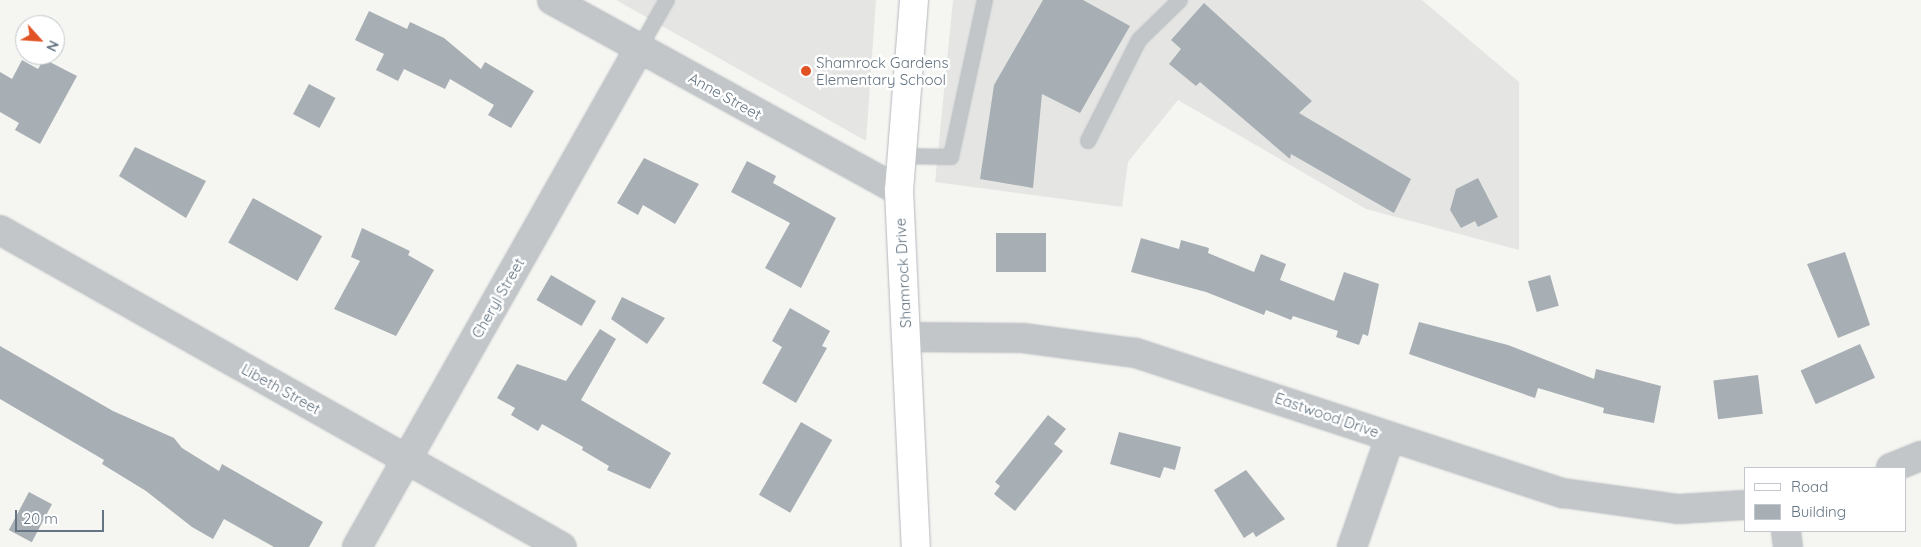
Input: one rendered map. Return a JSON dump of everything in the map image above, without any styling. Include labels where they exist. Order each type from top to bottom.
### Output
[{"type":"street","name":"Anne Street","points":[[552,0],[899,191]]},
{"type":"street","name":"Shamrock Drive","points":[[914,0],[899,191],[916,547]]},
{"type":"street","name":"Cheryl Street","points":[[357,547],[639,49]]},
{"type":"street","name":"Libeth Street","points":[[0,230],[562,547]]},
{"type":"street","name":"Eastwood Drive","points":[[906,337],[1023,338],[1136,354],[1504,476],[1601,501],[1679,509],[1744,505]]},
{"type":"street","points":[[1352,547],[1390,437]]},
{"type":"street","points":[[1894,467],[1921,456]]},
{"type":"street","points":[[1786,532],[1788,547]]},
{"type":"lane","points":[[639,49],[667,0]]},
{"type":"lane","points":[[901,156],[951,157],[985,0]]},
{"type":"lane","points":[[1088,141],[1140,40],[1180,0]]},
{"type":"shaded area","name":"Shamrock Gardens Elementary School","points":[[616,0],[876,0],[866,141]]},
{"type":"shaded area","points":[[953,0],[1422,0],[1519,82],[1519,250],[1366,209],[1178,100],[1128,162],[1122,207],[935,182]]},
{"type":"building","points":[[1043,0],[1083,0],[1130,26],[1080,113],[1042,94],[1033,188],[980,179],[994,85]]},
{"type":"building","points":[[1204,3],[1312,101],[1299,113],[1411,179],[1394,213],[1291,154],[1290,159],[1200,82],[1196,86],[1169,64],[1181,49],[1171,40]]},
{"type":"building","points":[[369,11],[407,29],[410,22],[444,38],[481,69],[485,62],[534,91],[511,128],[488,115],[494,105],[450,79],[445,89],[404,69],[398,81],[376,70],[384,54],[355,40]]},
{"type":"building","points":[[19,65],[31,65],[38,69],[40,65],[56,65],[77,76],[40,144],[15,130],[19,123],[0,112],[0,72],[12,79]]},
{"type":"building","points":[[309,84],[335,98],[320,128],[293,114]]},
{"type":"building","points":[[135,147],[206,181],[186,218],[119,176]]},
{"type":"building","points":[[644,158],[699,184],[675,224],[643,205],[638,215],[617,203]]},
{"type":"building","points":[[747,161],[776,176],[773,183],[836,218],[801,288],[765,268],[790,223],[731,192]]},
{"type":"building","points":[[1478,178],[1498,217],[1478,227],[1475,221],[1461,228],[1450,210],[1456,189]]},
{"type":"building","points":[[253,198],[322,236],[297,281],[228,243]]},
{"type":"building","points":[[362,228],[410,251],[408,255],[434,270],[396,336],[334,309],[360,261],[351,257]]},
{"type":"building","points":[[996,233],[1046,233],[1046,272],[996,272]]},
{"type":"building","points":[[1141,238],[1179,249],[1181,240],[1209,248],[1208,253],[1254,272],[1261,254],[1286,264],[1280,280],[1334,301],[1344,272],[1379,284],[1368,336],[1363,334],[1359,345],[1336,337],[1338,331],[1293,316],[1291,320],[1266,310],[1264,315],[1206,292],[1131,272]]},
{"type":"building","points":[[1845,252],[1870,325],[1838,338],[1807,264]]},
{"type":"building","points":[[551,275],[596,301],[582,326],[536,300]]},
{"type":"building","points":[[1550,275],[1559,306],[1537,312],[1528,281]]},
{"type":"building","points":[[622,297],[665,318],[647,344],[611,319]]},
{"type":"building","points":[[790,308],[830,331],[822,346],[827,348],[796,403],[762,383],[782,347],[772,341]]},
{"type":"building","points":[[1419,322],[1508,345],[1594,379],[1596,369],[1661,386],[1654,423],[1603,413],[1604,408],[1538,388],[1535,398],[1409,354]]},
{"type":"building","points":[[600,329],[616,339],[581,400],[671,453],[650,489],[607,470],[609,466],[582,450],[583,447],[542,424],[538,431],[511,415],[515,408],[497,398],[517,364],[566,381]]},
{"type":"building","points":[[1860,344],[1875,378],[1816,404],[1801,370]]},
{"type":"building","points":[[0,346],[113,411],[174,438],[182,448],[219,471],[222,464],[323,522],[309,547],[274,547],[224,519],[213,539],[192,527],[146,491],[102,464],[104,460],[0,399]]},
{"type":"building","points":[[1758,375],[1763,414],[1718,419],[1713,380]]},
{"type":"building","points":[[1048,415],[1066,429],[1054,444],[1063,451],[1015,511],[994,494],[1000,486],[995,482]]},
{"type":"building","points":[[801,422],[832,440],[790,513],[759,495]]},
{"type":"building","points":[[1119,432],[1181,447],[1175,470],[1164,467],[1160,478],[1110,464]]},
{"type":"building","points":[[1246,470],[1285,519],[1256,537],[1253,532],[1244,538],[1214,490]]},
{"type":"building","points":[[29,492],[52,504],[32,542],[9,530]]},
{"type":"place","name":"Shamrock Gardens Elementary School","points":[[806,71]]}]
